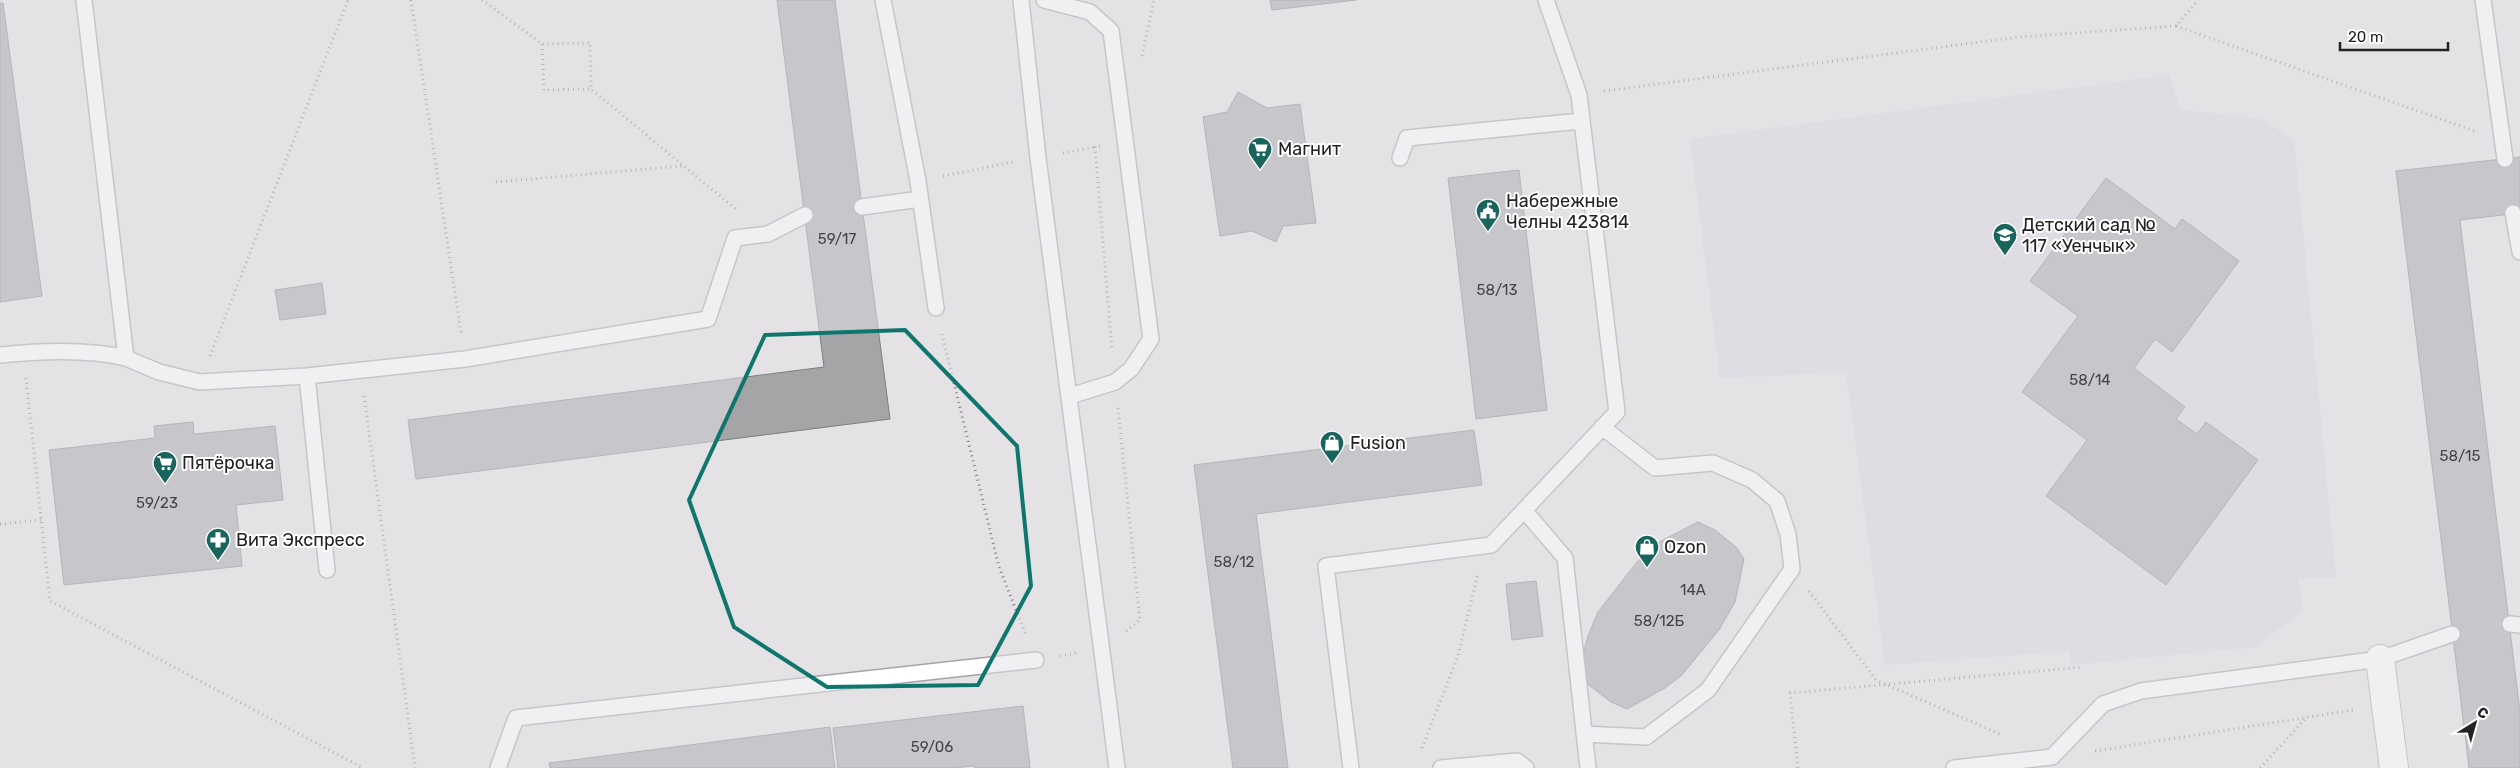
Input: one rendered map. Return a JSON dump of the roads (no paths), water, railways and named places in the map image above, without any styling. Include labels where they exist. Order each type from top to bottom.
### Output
[{"type":"street","points":[[2380,659],[2394,768]]},
{"type":"lane","points":[[84,0],[126,358]]},
{"type":"lane","points":[[883,0],[918,181],[936,308]]},
{"type":"lane","points":[[1021,0],[1038,158],[1117,768]]},
{"type":"lane","points":[[1044,0],[1090,12],[1111,31],[1151,339],[1131,369],[1115,382],[1070,396]]},
{"type":"lane","points":[[1351,768],[1326,566],[1492,545],[1617,412],[1579,95],[1546,0]]},
{"type":"lane","points":[[2483,0],[2505,158]]},
{"type":"lane","points":[[1400,158],[1407,138],[1581,120]]},
{"type":"lane","points":[[862,207],[920,199]]},
{"type":"lane","points":[[2513,213],[2520,252]]},
{"type":"lane","points":[[0,355],[24,353],[104,354],[126,358],[159,372],[200,382],[306,376],[465,359],[708,319],[735,238],[768,234],[805,215]]},
{"type":"lane","points":[[306,376],[327,570]]},
{"type":"lane","points":[[1584,734],[1646,737],[1708,690],[1792,569],[1788,534],[1777,501],[1752,480],[1713,463],[1655,468],[1602,426]]},
{"type":"lane","points":[[1524,510],[1565,558],[1588,768]]},
{"type":"lane","points":[[1954,768],[2052,757],[2103,704],[2141,691],[2380,659],[2452,634]]},
{"type":"lane","points":[[498,768],[516,718],[1036,660]]},
{"type":"lane","points":[[1441,768],[1517,761],[1526,768]]},
{"type":"place","name":"Магнит","points":[[1260,170]]},
{"type":"place","name":"Набережные Челны 423814","points":[[1488,232]]},
{"type":"place","name":"Детский сад № 117 «Уенчык»","points":[[2005,256]]},
{"type":"place","name":"Fusion","points":[[1332,464]]},
{"type":"place","name":"Пятёрочка","points":[[165,484]]},
{"type":"place","name":"Вита Экспресс","points":[[218,561]]},
{"type":"place","name":"Ozon","points":[[1647,568]]}]
